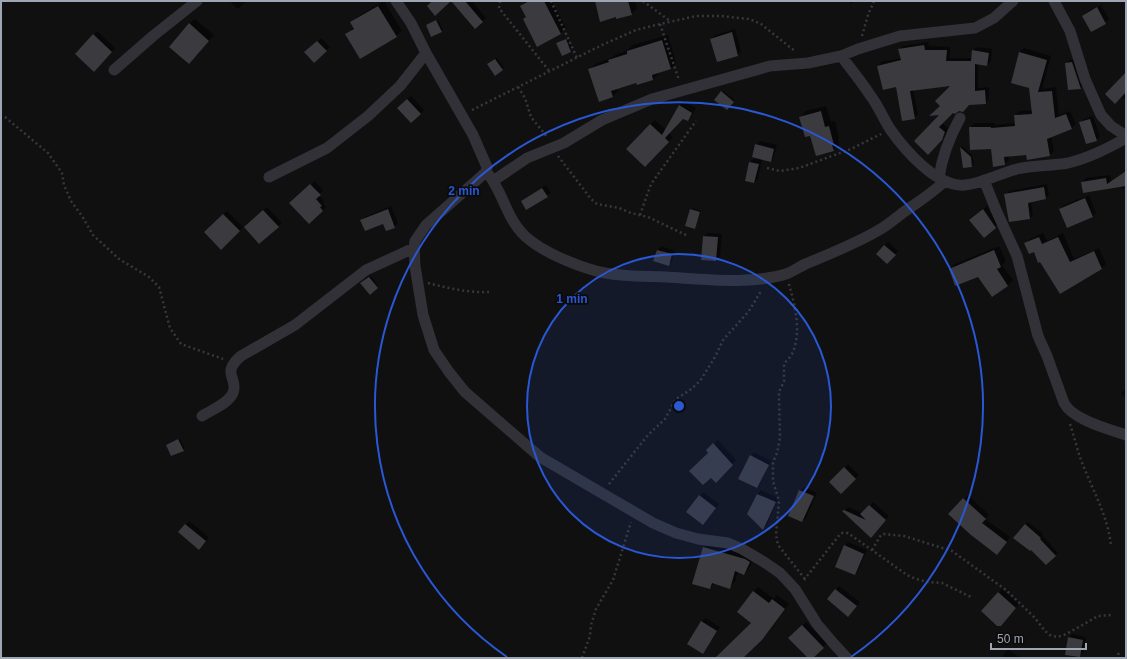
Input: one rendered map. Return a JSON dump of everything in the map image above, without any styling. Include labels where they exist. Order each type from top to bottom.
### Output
[{"type":"street","points":[[114,70],[153,36],[197,1]]},
{"type":"street","points":[[396,1],[411,24],[462,116],[486,164],[489,176],[501,195],[514,224],[535,244],[580,266],[616,275],[691,278],[716,281],[770,277],[787,274],[806,263],[881,229],[922,201],[942,180],[943,156],[948,140],[960,118]]},
{"type":"street","points":[[848,658],[817,624],[795,589],[780,573],[742,549],[728,543],[676,534],[653,523],[540,457],[465,392],[434,350],[423,315],[417,280],[414,248],[415,241],[426,225],[489,176],[564,143],[602,120],[652,100],[770,66],[808,63],[841,56],[900,36],[975,28],[994,18],[1013,1]]},
{"type":"street","points":[[841,56],[871,95],[890,129],[903,146],[919,162],[942,180],[965,185],[1016,169],[1066,163],[1082,159],[1098,153],[1126,137],[1111,126],[1101,115],[1085,79],[1070,31],[1054,1]]},
{"type":"street","points":[[269,177],[327,148],[368,116],[400,86],[426,52]]},
{"type":"street","points":[[984,180],[1017,256],[1038,336],[1068,410],[1095,424],[1126,435]]},
{"type":"street","points":[[202,416],[227,401],[233,393],[233,384],[230,371],[233,363],[241,356],[295,325],[366,270],[414,248]]},
{"type":"path","points":[[500,1],[500,8],[550,72]]},
{"type":"path","points":[[550,1],[577,58]]},
{"type":"path","points":[[643,1],[671,22]]},
{"type":"path","points":[[858,49],[868,15],[874,1]]},
{"type":"path","points":[[462,116],[636,30],[696,16],[721,16],[749,19],[761,24],[808,63]]},
{"type":"path","points":[[660,24],[678,77],[676,93]]},
{"type":"path","points":[[518,87],[525,98],[531,117],[547,136],[552,147],[591,199],[597,204],[619,208],[640,216],[648,217],[688,236]]},
{"type":"path","points":[[5,117],[48,153],[62,173],[64,185],[71,201],[82,216],[92,235],[119,259],[149,277],[159,287],[170,328],[181,344],[233,363]]},
{"type":"path","points":[[640,216],[651,184],[696,121]]},
{"type":"path","points":[[767,168],[780,171],[799,168],[851,149],[890,129]]},
{"type":"path","points":[[787,274],[795,308],[796,343],[791,356],[784,364],[784,381],[779,392],[780,438],[777,453],[773,462],[773,481],[779,501],[776,535],[778,545],[805,579]]},
{"type":"path","points":[[602,492],[648,435],[665,419],[676,399],[700,381],[715,357],[723,340],[749,310],[770,277]]},
{"type":"path","points":[[417,280],[452,289],[489,292]]},
{"type":"path","points":[[1068,410],[1069,421],[1081,459],[1100,507],[1106,518],[1110,532],[1111,546]]},
{"type":"path","points":[[582,658],[590,636],[591,625],[596,609],[613,580],[634,512]]},
{"type":"path","points":[[795,589],[805,579],[841,533],[848,533],[906,575],[928,582],[942,583],[971,597]]},
{"type":"path","points":[[872,550],[881,535],[884,534],[904,536],[952,551],[1006,590],[1035,618],[1045,631],[1057,636],[1064,635],[1098,616],[1111,616]]},
{"type":"path","points":[[1118,653],[1120,658]]},
{"type":"building","points":[[432,1],[451,1],[435,16],[427,6]]},
{"type":"building","points":[[451,1],[465,1],[483,22],[475,29]]},
{"type":"building","points":[[529,1],[544,1],[561,34],[537,47],[523,19],[526,17],[520,6]]},
{"type":"building","points":[[595,1],[628,1],[632,15],[616,19],[616,17],[600,22]]},
{"type":"building","points":[[378,6],[397,37],[360,59],[345,34],[354,29],[350,22]]},
{"type":"building","points":[[1097,7],[1106,24],[1091,32],[1082,16]]},
{"type":"building","points":[[436,20],[442,32],[431,37],[426,25]]},
{"type":"building","points":[[189,23],[209,41],[189,64],[169,47]]},
{"type":"building","points":[[732,32],[738,56],[717,62],[710,39]]},
{"type":"building","points":[[93,34],[112,52],[94,72],[75,54]]},
{"type":"building","points":[[566,39],[571,52],[562,56],[556,43]]},
{"type":"building","points":[[662,40],[671,69],[652,75],[653,80],[637,85],[636,83],[611,91],[613,97],[599,102],[588,69],[609,62],[608,60],[627,54],[627,51]]},
{"type":"building","points":[[317,41],[327,51],[314,63],[304,52]]},
{"type":"building","points":[[924,45],[925,50],[947,50],[946,61],[971,61],[972,50],[989,53],[987,66],[975,64],[975,91],[985,90],[986,104],[969,105],[963,112],[959,111],[955,114],[953,113],[939,127],[945,132],[942,140],[928,155],[914,141],[939,115],[929,116],[940,106],[935,101],[950,86],[910,91],[915,119],[902,121],[896,87],[883,90],[877,66],[901,60],[898,49]]},
{"type":"building","points":[[1019,52],[1047,60],[1038,92],[1052,91],[1055,118],[1066,114],[1072,129],[1047,139],[1050,156],[1027,160],[1026,155],[1004,157],[1005,165],[993,167],[991,149],[970,150],[969,127],[991,128],[1015,126],[1014,115],[1032,114],[1029,88],[1011,83]]},
{"type":"building","points":[[495,59],[503,70],[495,76],[487,64]]},
{"type":"building","points":[[1072,62],[1081,89],[1068,90],[1065,63]]},
{"type":"building","points":[[1126,72],[1126,92],[1115,104],[1105,94]]},
{"type":"building","points":[[721,91],[734,102],[727,110],[714,100]]},
{"type":"building","points":[[407,99],[421,114],[411,123],[397,108]]},
{"type":"building","points":[[679,105],[692,113],[688,121],[683,119],[665,138],[669,142],[645,167],[626,149],[650,124],[662,135]]},
{"type":"building","points":[[821,111],[825,127],[829,126],[834,151],[816,156],[810,136],[805,137],[799,117]]},
{"type":"building","points":[[1090,119],[1097,141],[1086,144],[1079,122]]},
{"type":"building","points":[[755,144],[774,149],[771,162],[752,157]]},
{"type":"building","points":[[960,147],[971,157],[972,167],[963,168]]},
{"type":"building","points":[[749,162],[759,164],[754,183],[745,181]]},
{"type":"building","points":[[1126,171],[1126,186],[1083,193],[1081,182],[1106,178],[1107,184]]},
{"type":"building","points":[[310,184],[321,195],[316,199],[322,206],[320,207],[323,211],[309,224],[289,203]]},
{"type":"building","points":[[1044,187],[1046,199],[1028,203],[1030,219],[1009,222],[1004,194]]},
{"type":"building","points":[[542,188],[548,197],[526,210],[521,201]]},
{"type":"building","points":[[1085,198],[1093,217],[1067,228],[1059,209]]},
{"type":"building","points":[[388,209],[395,228],[386,231],[383,224],[365,231],[360,220]]},
{"type":"building","points":[[690,209],[700,212],[695,229],[685,226]]},
{"type":"building","points":[[983,209],[996,228],[984,238],[969,220]]},
{"type":"building","points":[[263,210],[279,227],[259,244],[244,227]]},
{"type":"building","points":[[223,214],[240,231],[221,250],[204,232]]},
{"type":"building","points":[[703,236],[718,237],[716,261],[701,260]]},
{"type":"building","points":[[1039,237],[1042,244],[1058,237],[1070,262],[1094,251],[1102,269],[1060,294],[1040,262],[1038,263],[1034,252],[1029,254],[1024,243]]},
{"type":"building","points":[[884,245],[896,255],[887,264],[876,254]]},
{"type":"building","points":[[657,250],[672,254],[669,266],[653,261]]},
{"type":"building","points":[[994,250],[1001,267],[997,269],[1008,286],[992,297],[978,277],[955,286],[949,269]]},
{"type":"building","points":[[369,277],[378,288],[370,295],[360,283]]},
{"type":"building","points":[[178,439],[184,451],[171,456],[166,445]]},
{"type":"building","points":[[713,443],[733,465],[716,483],[711,478],[703,485],[689,471],[708,453],[706,450]]},
{"type":"building","points":[[750,455],[769,465],[757,488],[738,479]]},
{"type":"building","points":[[844,467],[856,479],[841,494],[829,482]]},
{"type":"building","points":[[799,490],[814,496],[802,522],[788,516]]},
{"type":"building","points":[[757,494],[776,502],[763,530],[747,514]]},
{"type":"building","points":[[699,495],[716,508],[703,525],[686,512]]},
{"type":"building","points":[[963,498],[986,519],[982,523],[1007,542],[997,555],[971,535],[948,514]]},
{"type":"building","points":[[869,505],[886,520],[871,538],[842,511],[844,510],[866,520],[860,514]]},
{"type":"building","points":[[185,524],[206,541],[199,550],[178,532]]},
{"type":"building","points":[[1025,524],[1041,538],[1040,539],[1056,556],[1046,565],[1031,550],[1030,551],[1013,538]]},
{"type":"building","points":[[844,545],[864,554],[855,575],[835,567]]},
{"type":"building","points":[[703,547],[745,559],[750,562],[744,575],[735,571],[730,589],[712,583],[710,589],[692,584]]},
{"type":"building","points":[[835,589],[857,606],[848,617],[827,599]]},
{"type":"building","points":[[753,591],[769,603],[772,599],[785,609],[762,640],[743,658],[715,658],[751,623],[737,612]]},
{"type":"building","points":[[998,592],[1016,608],[1001,626],[997,626],[981,611]]},
{"type":"building","points":[[701,621],[717,631],[703,654],[687,644]]},
{"type":"building","points":[[802,625],[824,648],[813,658],[808,658],[788,638]]},
{"type":"building","points":[[1068,637],[1083,640],[1080,657],[1065,655]]}]
